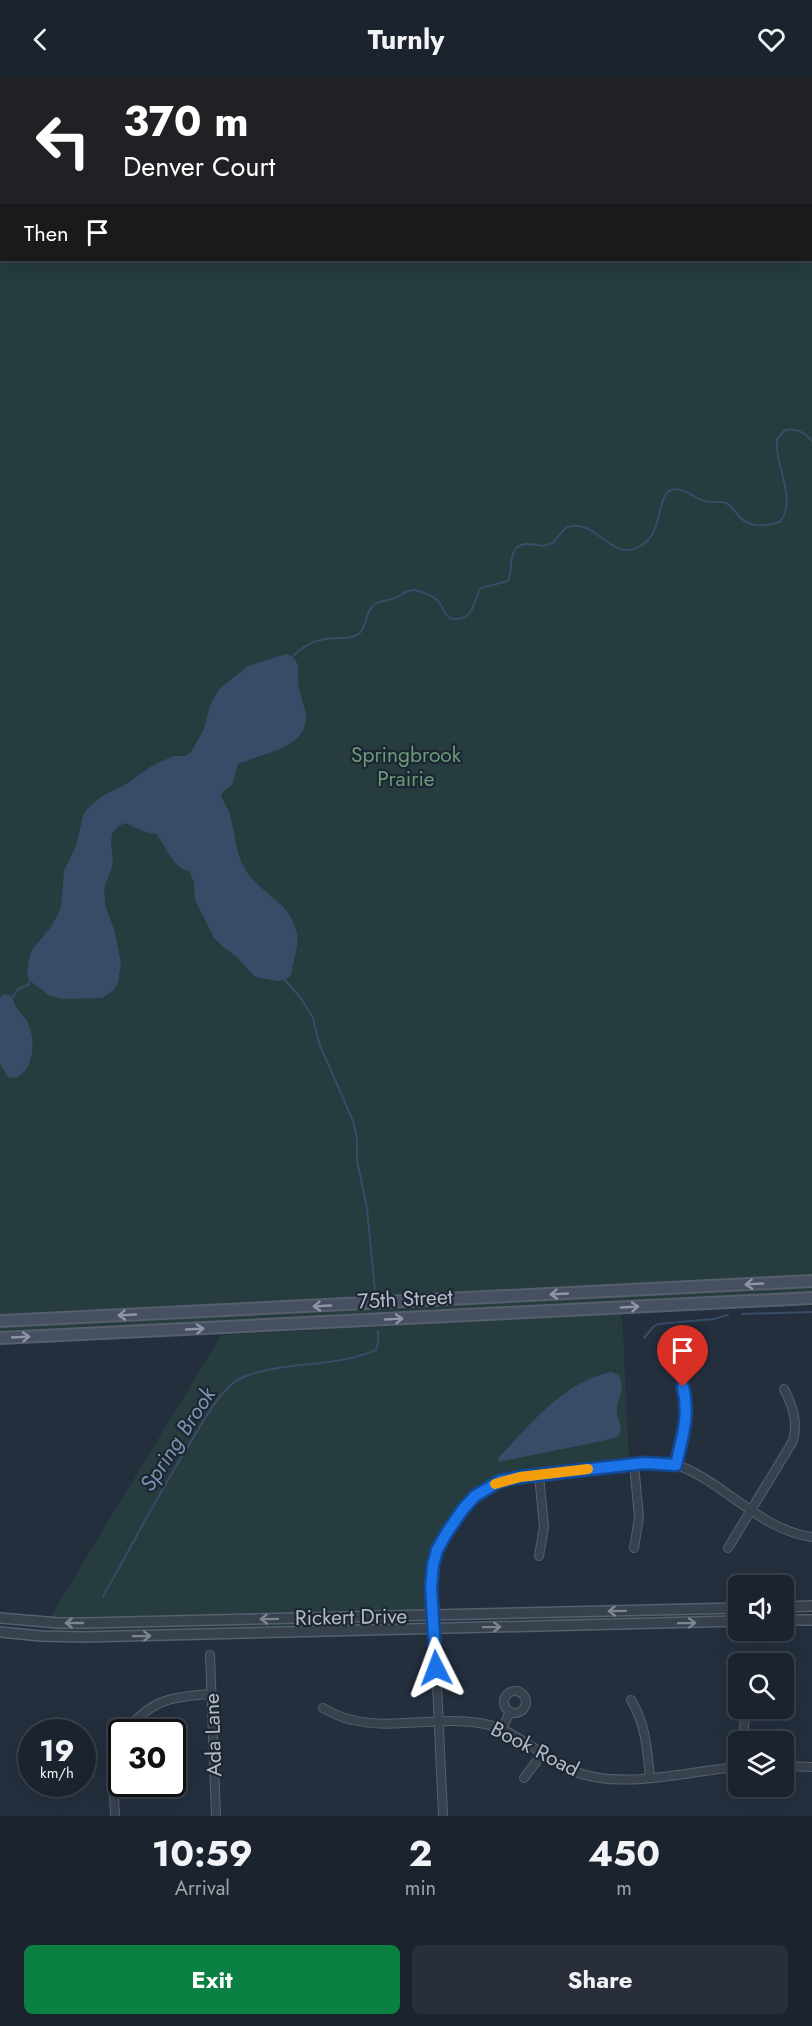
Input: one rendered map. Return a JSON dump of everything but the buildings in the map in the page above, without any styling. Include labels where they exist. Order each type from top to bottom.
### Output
[{"type":"main road","name":"75th Street","points":[[0,1321],[812,1281]]},
{"type":"main road","name":"75th Street","points":[[0,1338],[812,1298]]},
{"type":"street","points":[[676,1465],[687,1415],[687,1401],[683,1387]]},
{"type":"street","points":[[728,1548],[793,1441],[795,1416],[793,1406],[784,1389]]},
{"type":"street","points":[[634,1464],[639,1518],[634,1548]]},
{"type":"street","points":[[443,1816],[431,1587],[435,1558],[440,1544],[471,1500],[491,1485],[510,1479],[634,1464],[676,1465],[697,1475],[752,1511],[792,1533],[812,1537]]},
{"type":"street","points":[[539,1475],[544,1527],[539,1556]]},
{"type":"street","points":[[794,1607],[812,1606]]},
{"type":"street","name":"Rickert Drive","points":[[0,1618],[85,1623],[728,1608]]},
{"type":"street","points":[[794,1620],[812,1620]]},
{"type":"street","name":"Rickert Drive","points":[[0,1632],[84,1637],[728,1621]]},
{"type":"street","name":"Ada Lane","points":[[210,1655],[216,1816]]},
{"type":"street","points":[[137,1719],[162,1701],[181,1696],[212,1694]]},
{"type":"street","points":[[631,1700],[644,1726],[650,1777]]},
{"type":"street","name":"Book Road","points":[[323,1708],[343,1718],[360,1722],[480,1723],[502,1729],[561,1765],[594,1778],[624,1780],[728,1768]]},
{"type":"street","points":[[502,1729],[510,1712]]},
{"type":"street","points":[[524,1778],[542,1754]]},
{"type":"street","points":[[794,1766],[812,1767]]},
{"type":"street","points":[[114,1797],[115,1816]]},
{"type":"green space","name":"Springbrook Prairie","points":[[0,261],[812,261],[812,1274],[0,1314]]},
{"type":"green space","points":[[812,1285],[812,1294],[0,1335],[0,1325]]},
{"type":"green space","points":[[622,1314],[629,1461],[518,1473],[500,1477],[483,1485],[457,1512],[432,1554],[429,1564],[426,1610],[50,1618],[221,1335]]},
{"type":"green space","points":[[728,1613],[728,1617],[716,1618],[501,1622],[567,1617]]},
{"type":"green space","points":[[367,1622],[296,1628],[110,1633],[60,1633],[53,1629]]},
{"type":"water","points":[[286,654],[294,658],[298,668],[298,685],[306,717],[304,728],[299,736],[280,749],[238,764],[232,785],[221,794],[229,812],[237,849],[245,869],[251,878],[282,906],[294,922],[297,944],[291,975],[285,980],[278,981],[255,977],[238,958],[214,938],[195,900],[194,882],[189,871],[178,866],[156,834],[125,823],[117,827],[112,834],[113,864],[104,889],[106,908],[114,929],[121,963],[118,983],[114,990],[102,998],[63,999],[50,996],[30,981],[27,975],[29,960],[31,951],[51,927],[61,908],[64,871],[76,846],[83,816],[87,809],[102,796],[125,785],[150,767],[173,756],[185,756],[191,752],[204,729],[210,705],[220,688],[248,666]]},
{"type":"water","points":[[4,994],[11,995],[31,1030],[30,1062],[22,1074],[16,1078],[8,1077],[0,1064],[0,997]]},
{"type":"water","points":[[611,1372],[619,1375],[622,1384],[617,1412],[621,1428],[619,1436],[498,1462],[499,1457],[549,1406],[578,1385]]},
{"type":"waterway","name":"Spring Brook","points":[[293,656],[314,642],[357,635],[363,629],[369,612],[375,604],[409,591],[420,591],[434,598],[449,618],[462,618],[472,609],[481,588],[508,581],[512,556],[517,547],[525,544],[548,545],[568,527],[585,528],[617,548],[634,549],[645,543],[652,535],[664,498],[668,492],[675,489],[683,490],[707,502],[726,503],[748,523],[765,525],[781,521],[787,501],[777,439],[785,430],[797,430],[812,441]]},
{"type":"waterway","name":"Spring Brook","points":[[285,980],[300,997],[313,1018],[319,1043],[353,1121],[357,1139],[357,1160],[367,1209],[375,1290]]},
{"type":"waterway","points":[[13,997],[18,989],[28,985],[30,981]]},
{"type":"waterway","points":[[742,1314],[812,1312]]},
{"type":"waterway","points":[[644,1338],[658,1324],[714,1319],[728,1315]]},
{"type":"waterway","name":"Spring Brook","points":[[103,1596],[178,1464],[210,1411],[229,1387],[243,1377],[261,1371],[344,1360],[376,1350],[378,1331]]},
{"type":"slow traffic","points":[[495,1484],[520,1477],[588,1469]]},
{"type":"route","points":[[436,1668],[431,1587],[433,1565],[437,1550],[446,1534],[471,1500],[491,1485],[520,1477],[645,1463],[676,1465],[687,1415],[687,1401],[683,1387]]}]
